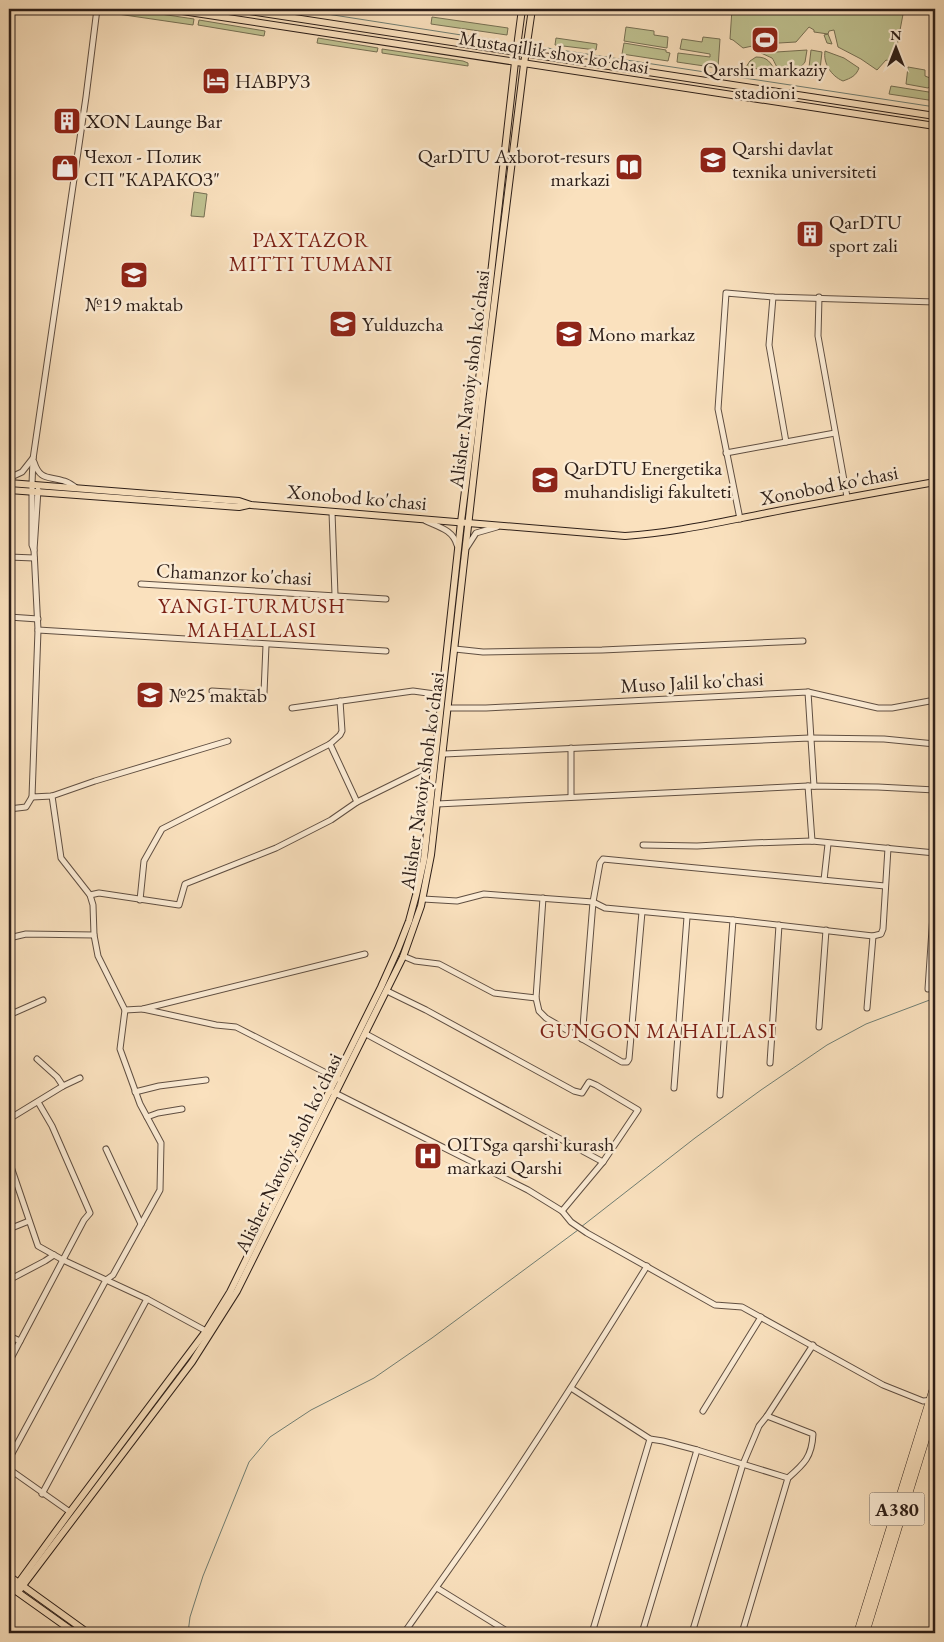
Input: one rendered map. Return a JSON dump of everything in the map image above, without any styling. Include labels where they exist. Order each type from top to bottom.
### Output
[{"type":"highway","name":"A380","points":[[865,1633],[934,1403],[935,1385]]},
{"type":"highway","name":"A380","points":[[858,1633],[934,1403]]},
{"type":"main road","name":"Mustaqillik shox ko'chasi","points":[[169,9],[935,126]]},
{"type":"main road","name":"Mustaqillik shox ko'chasi","points":[[236,9],[516,50],[935,116]]},
{"type":"main road","name":"Alisher Navoiy shoh ko'chasi","points":[[338,1080],[366,1034],[415,927],[423,899],[431,855],[469,522],[498,209],[514,62],[522,9]]},
{"type":"main road","name":"Alisher Navoiy shoh ko'chasi","points":[[14,1590],[21,1584],[192,1362],[226,1311],[251,1266],[333,1092],[409,921],[424,858],[460,522],[479,402],[532,9]]},
{"type":"main road","points":[[726,94],[727,84]]},
{"type":"main road","name":"Xonobod ko'chasi","points":[[9,490],[78,488],[239,501],[251,505],[625,536],[655,534],[935,482]]},
{"type":"main road","name":"Xonobod ko'chasi","points":[[9,483],[35,488],[239,507],[251,505]]},
{"type":"main road","name":"Alisher Navoiy shoh ko'chasi","points":[[21,1584],[70,1512],[206,1331],[244,1265],[333,1092]]},
{"type":"main road","points":[[9,1576],[88,1633]]},
{"type":"main road","points":[[14,1590],[75,1633]]},
{"type":"street","points":[[9,809],[26,807],[32,797],[38,630],[34,550],[32,545],[35,488],[34,457],[97,9]]},
{"type":"street","points":[[498,209],[505,210]]},
{"type":"street","points":[[740,519],[718,409],[726,293],[773,297],[935,302]]},
{"type":"street","points":[[773,297],[769,345],[786,442]]},
{"type":"street","points":[[819,297],[818,336],[847,497]]},
{"type":"street","points":[[726,454],[835,432]]},
{"type":"street","points":[[9,478],[22,472],[34,457]]},
{"type":"street","points":[[34,457],[37,469],[42,476],[65,481],[78,488]]},
{"type":"street","points":[[332,512],[335,595]]},
{"type":"street","points":[[421,519],[452,533],[456,538],[458,549]]},
{"type":"street","points":[[466,550],[470,540],[476,533],[485,529],[504,526]]},
{"type":"street","points":[[9,557],[34,558]]},
{"type":"street","name":"Chamanzor ko'chasi","points":[[141,584],[386,599]]},
{"type":"street","points":[[9,617],[38,619]]},
{"type":"street","points":[[38,630],[386,651]]},
{"type":"street","points":[[455,649],[483,652],[573,650],[803,641]]},
{"type":"street","points":[[212,691],[261,694],[264,692],[266,645]]},
{"type":"street","points":[[292,708],[413,691],[442,696]]},
{"type":"street","points":[[808,692],[812,841]]},
{"type":"street","name":"Muso Jalil ko'chasi","points":[[449,708],[486,708],[808,692],[878,708],[892,708],[935,700]]},
{"type":"street","points":[[140,900],[144,861],[162,829],[330,744],[342,731],[340,701]]},
{"type":"street","points":[[444,754],[810,738],[884,739],[935,744]]},
{"type":"street","points":[[32,797],[52,796],[228,741]]},
{"type":"street","points":[[437,741],[445,742]]},
{"type":"street","points":[[330,744],[358,802]]},
{"type":"street","points":[[571,748],[572,797]]},
{"type":"street","points":[[90,895],[99,893],[179,905],[185,884],[276,848],[331,820],[358,802],[424,769],[434,766]]},
{"type":"street","points":[[437,804],[811,786],[878,786],[935,790]]},
{"type":"street","points":[[9,1459],[106,1280],[112,1275],[160,1190],[161,1143],[135,1092],[120,1050],[125,1010],[98,956],[94,935],[93,905],[90,895],[61,858],[52,796]]},
{"type":"street","points":[[643,845],[697,846],[812,841],[935,853]]},
{"type":"street","points":[[824,880],[828,844]]},
{"type":"street","points":[[423,899],[457,901],[484,894],[593,902],[604,908],[873,936],[881,934],[883,929],[888,848]]},
{"type":"street","points":[[582,1039],[593,902],[600,863],[603,859],[885,886]]},
{"type":"street","points":[[928,989],[935,885]]},
{"type":"street","points":[[543,898],[536,998],[539,1011],[546,1018],[622,1062],[627,1062],[629,1059],[642,912]]},
{"type":"street","points":[[674,1088],[687,917]]},
{"type":"street","points":[[720,1095],[733,920]]},
{"type":"street","points":[[770,1063],[779,925]]},
{"type":"street","points":[[820,1027],[826,930]]},
{"type":"street","points":[[9,938],[26,934],[94,935]]},
{"type":"street","points":[[867,1008],[873,936]]},
{"type":"street","points":[[125,1010],[143,1008],[365,954]]},
{"type":"street","points":[[403,956],[415,961],[439,964],[494,992],[536,998]]},
{"type":"street","points":[[387,991],[426,1010],[574,1091],[582,1093],[589,1082],[638,1110],[603,1162],[562,1211]]},
{"type":"street","points":[[9,1015],[43,1000]]},
{"type":"street","points":[[143,1008],[216,1025],[236,1027],[338,1080]]},
{"type":"street","points":[[366,1034],[603,1162]]},
{"type":"street","points":[[37,1059],[57,1077],[63,1086]]},
{"type":"street","points":[[9,1119],[63,1086],[80,1078]]},
{"type":"street","points":[[135,1092],[159,1086],[206,1080]]},
{"type":"street","points":[[333,1092],[528,1190],[562,1211],[572,1222],[587,1233],[715,1305],[742,1307],[883,1385],[908,1396],[934,1403]]},
{"type":"street","points":[[9,1362],[84,1220],[89,1215],[89,1209],[52,1126],[38,1102]]},
{"type":"street","points":[[147,1118],[158,1113],[182,1109]]},
{"type":"street","points":[[106,1149],[141,1224]]},
{"type":"street","points":[[9,1161],[12,1177],[38,1246],[63,1260],[147,1299],[206,1331]]},
{"type":"street","points":[[9,1228],[30,1221]]},
{"type":"street","points":[[9,1280],[54,1255]]},
{"type":"street","points":[[404,1633],[437,1588],[571,1388],[647,1266]]},
{"type":"street","points":[[42,1494],[147,1299]]},
{"type":"street","points":[[703,1411],[761,1316]]},
{"type":"street","points":[[9,1336],[20,1341]]},
{"type":"street","points":[[692,1633],[743,1464],[759,1426],[812,1345]]},
{"type":"street","points":[[571,1388],[650,1439],[663,1440],[788,1478]]},
{"type":"street","points":[[742,1633],[788,1478],[807,1460],[813,1441],[813,1434],[767,1416]]},
{"type":"street","points":[[592,1633],[650,1439]]},
{"type":"street","points":[[642,1633],[697,1450]]},
{"type":"street","points":[[9,1469],[70,1512]]},
{"type":"street","points":[[437,1588],[510,1633]]},
{"type":"street","name":"Alisher Navoiy shoh ko'chasi","points":[[9,1601],[14,1590]]},
{"type":"green space","points":[[107,9],[127,9],[194,19],[193,25],[104,12]]},
{"type":"green space","name":"Qarshi markaziy stadioni","points":[[732,9],[904,9],[894,62],[886,60],[877,70],[838,47],[834,30],[829,31],[828,34],[814,32],[809,27],[796,42],[762,44],[743,48],[730,39]]},
{"type":"green space","points":[[432,17],[508,28],[507,35],[431,24]]},
{"type":"green space","points":[[199,20],[265,31],[264,36],[198,25]]},
{"type":"green space","points":[[626,27],[654,31],[654,35],[668,37],[667,48],[624,41]]},
{"type":"green space","points":[[828,34],[832,44],[827,43],[824,35]]},
{"type":"green space","points":[[703,37],[720,39],[718,68],[677,62],[678,53],[710,57],[710,54],[680,49],[682,39],[702,42]]},
{"type":"green space","points":[[318,38],[378,48],[377,52],[317,43]]},
{"type":"green space","points":[[556,38],[597,44],[596,50],[555,45]]},
{"type":"green space","points":[[624,43],[666,50],[666,52],[670,53],[668,61],[622,54]]},
{"type":"green space","points":[[382,49],[463,61],[468,63],[468,66],[382,53]]},
{"type":"green space","points":[[807,50],[803,65],[787,73],[779,70],[772,58],[761,53]]},
{"type":"green space","points":[[811,50],[822,52],[819,78],[808,76]]},
{"type":"green space","points":[[825,51],[844,58],[859,68],[856,73],[851,78],[843,81],[839,79],[825,60]]},
{"type":"green space","points":[[756,57],[768,61],[776,72],[746,67]]},
{"type":"green space","points":[[908,67],[925,70],[925,76],[935,80],[935,83],[928,88],[906,84]]},
{"type":"green space","points":[[891,86],[935,93],[935,101],[889,94]]},
{"type":"green space","points":[[194,192],[207,194],[204,217],[191,216]]},
{"type":"waterway","points":[[295,9],[506,42]]},
{"type":"waterway","points":[[534,46],[935,107]]},
{"type":"waterway","points":[[581,1227],[695,1138],[827,1045],[866,1024],[935,998]]},
{"type":"waterway","points":[[188,1633],[190,1617],[203,1576],[249,1462],[270,1437],[311,1410],[374,1378],[432,1338],[578,1230]]},
{"type":"place","name":"Qarshi markaziy stadioni","points":[[765,40]]},
{"type":"place","name":"НАВРУЗ","points":[[216,81]]},
{"type":"place","name":"XON Launge Bar","points":[[67,121]]},
{"type":"place","name":"Qarshi davlat texnika universiteti","points":[[713,160]]},
{"type":"place","name":"QarDTU Axborot-resurs markazi","points":[[629,167]]},
{"type":"place","name":"Чехол - Полик СП \"КАРАКОЗ\"","points":[[65,168]]},
{"type":"place","name":"QarDTU sport zali","points":[[810,234]]},
{"type":"place","name":"№19 maktab","points":[[134,275]]},
{"type":"place","name":"Yulduzcha","points":[[343,324]]},
{"type":"place","name":"Mono markaz","points":[[569,334]]},
{"type":"place","name":"QarDTU Energetika muhandisligi fakulteti","points":[[545,480]]},
{"type":"place","name":"№25 maktab","points":[[150,695]]},
{"type":"place","name":"OITSga qarshi kurash markazi Qarshi","points":[[428,1156]]},
{"type":"district","name":"PAXTAZOR MITTI TUMANI","points":[[311,252]]},
{"type":"district","name":"YANGI-TURMUSH MAHALLASI","points":[[252,618]]},
{"type":"district","name":"GUNGON MAHALLASI","points":[[658,1031]]}]
